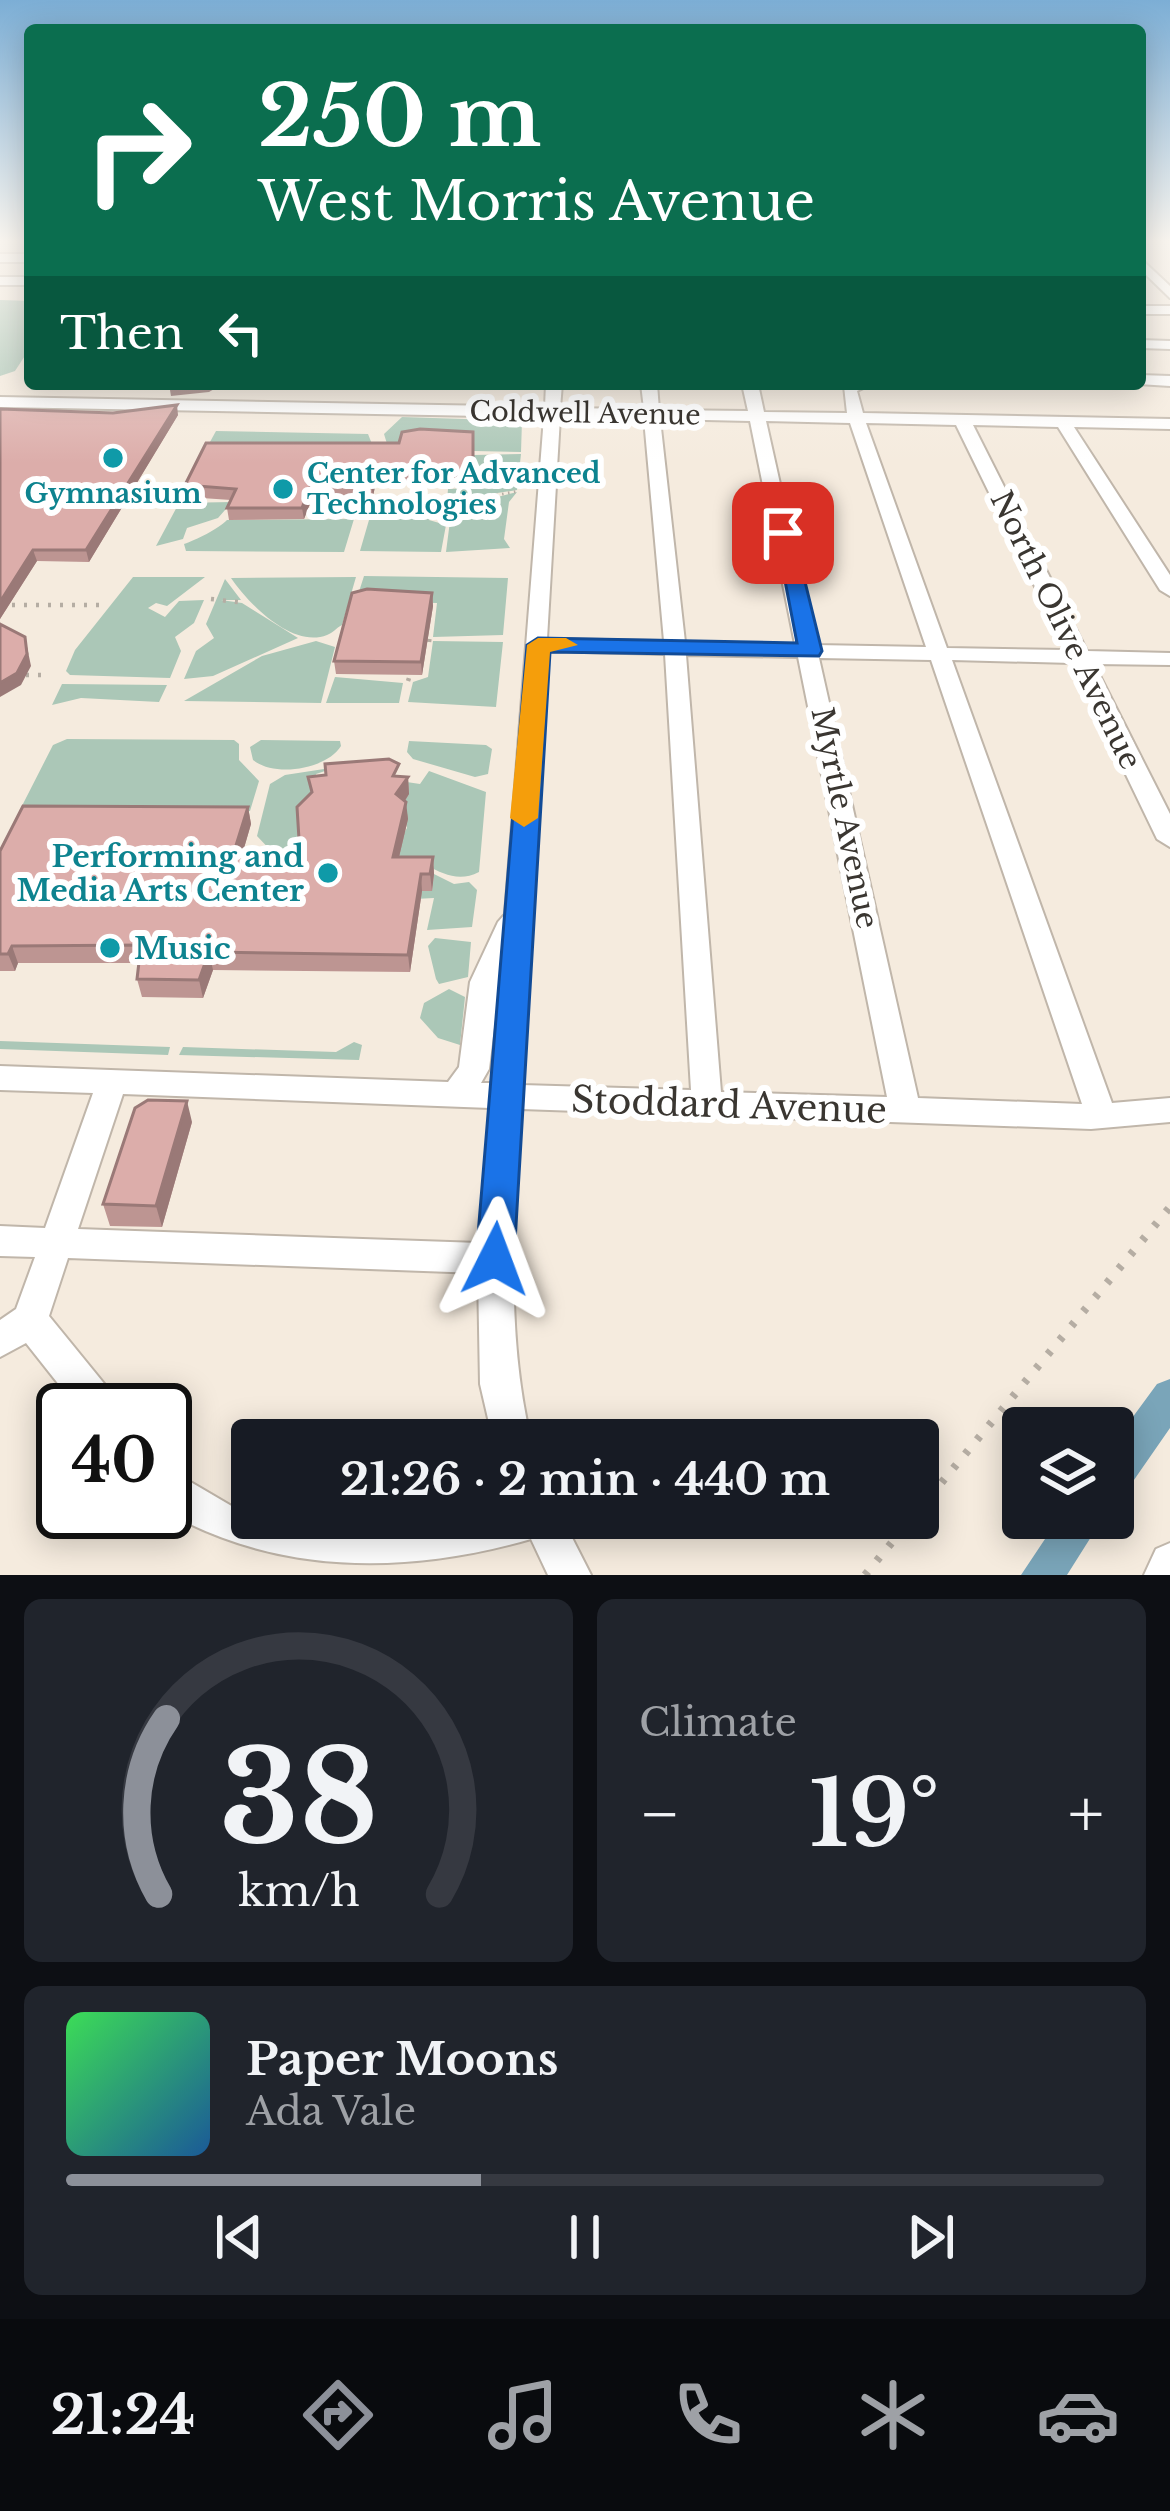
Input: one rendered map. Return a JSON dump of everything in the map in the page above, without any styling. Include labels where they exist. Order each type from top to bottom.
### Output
[{"type":"street","points":[[525,411],[536,390]]},
{"type":"street","points":[[507,1419],[499,1384],[495,1259],[554,390]]},
{"type":"street","points":[[649,390],[676,647],[706,1105]]},
{"type":"street","name":"Myrtle Avenue","points":[[751,390],[905,1112]]},
{"type":"street","points":[[849,390],[1102,1117]]},
{"type":"street","name":"Coldwell Avenue","points":[[0,402],[1170,424]]},
{"type":"street","name":"North Olive Avenue","points":[[962,420],[1170,839]]},
{"type":"street","points":[[1063,422],[1170,590]]},
{"type":"street","points":[[538,645],[1170,659]]},
{"type":"street","points":[[456,1095],[474,1070],[484,982],[517,909]]},
{"type":"street","name":"Stoddard Avenue","points":[[0,1078],[905,1112],[1102,1117],[1170,1110]]},
{"type":"street","points":[[73,1383],[15,1330],[57,1243],[112,1083]]},
{"type":"street","points":[[0,1241],[495,1259]]},
{"type":"street","points":[[192,1510],[231,1535]]},
{"type":"street","points":[[239,1539],[306,1561],[358,1566],[461,1550],[487,1539]]},
{"type":"street","points":[[550,1539],[570,1575]]},
{"type":"street","points":[[1165,1575],[1170,1563]]},
{"type":"path","points":[[449,504],[519,491]]},
{"type":"path","points":[[211,599],[246,603]]},
{"type":"path","points":[[0,605],[106,604]]},
{"type":"path","points":[[26,675],[46,675]]},
{"type":"path","points":[[939,1486],[1170,1207]]},
{"type":"path","points":[[865,1575],[895,1539]]},
{"type":"green space","points":[[0,316],[24,316],[24,357],[15,371],[0,376]]},
{"type":"green space","points":[[402,417],[522,421],[521,452],[474,451],[474,443],[388,447],[384,434]]},
{"type":"green space","points":[[216,431],[368,434],[374,449],[193,473]]},
{"type":"green space","points":[[521,454],[517,490],[447,501],[448,489],[473,488],[474,455]]},
{"type":"green space","points":[[517,492],[509,502],[504,539],[510,548],[446,552],[450,521],[438,516],[440,505],[471,504]]},
{"type":"green space","points":[[232,502],[218,518],[187,528],[183,539],[156,546],[179,503]]},
{"type":"green space","points":[[435,509],[429,520],[446,525],[441,552],[360,551],[369,520]]},
{"type":"green space","points":[[354,519],[344,552],[186,551],[184,544],[227,520]]},
{"type":"green space","points":[[364,576],[508,578],[503,635],[433,637],[437,603],[356,601]]},
{"type":"green space","points":[[133,577],[205,577],[167,606],[156,603],[148,608],[165,617],[179,601],[204,600],[194,623],[175,637],[181,651],[170,678],[70,675],[66,671],[75,650]]},
{"type":"green space","points":[[356,577],[342,625],[314,638],[272,621],[231,578]]},
{"type":"green space","points":[[225,579],[241,600],[221,600],[242,603],[298,638],[213,676],[184,679],[196,651],[214,638],[206,624]]},
{"type":"green space","points":[[316,641],[335,647],[321,703],[184,701],[262,656]]},
{"type":"green space","points":[[433,641],[503,642],[496,707],[408,702],[413,682],[428,677]]},
{"type":"green space","points":[[335,677],[403,683],[399,703],[326,703]]},
{"type":"green space","points":[[62,684],[167,685],[159,702],[81,698],[52,705]]},
{"type":"green space","points":[[67,739],[234,740],[239,744],[239,760],[259,781],[250,811],[171,811],[0,849],[53,745]]},
{"type":"green space","points":[[261,740],[340,741],[341,746],[313,765],[287,770],[253,760],[250,747]]},
{"type":"green space","points":[[409,741],[486,745],[492,749],[488,774],[475,777],[413,759],[407,752]]},
{"type":"green space","points":[[337,767],[316,774],[298,846],[290,857],[275,855],[257,836],[270,784],[285,775]]},
{"type":"green space","points":[[429,771],[486,792],[479,872],[456,877],[391,855],[407,828],[400,781],[420,784]]},
{"type":"green space","points":[[434,874],[454,884],[469,882],[477,890],[472,927],[427,930],[434,898],[415,899],[416,891],[432,891]]},
{"type":"green space","points":[[435,938],[471,942],[468,977],[439,984],[428,946]]},
{"type":"green space","points":[[449,989],[465,997],[460,1045],[438,1038],[420,1018],[424,1003]]},
{"type":"green space","points":[[0,1041],[170,1047],[168,1055],[0,1049]]},
{"type":"green space","points":[[354,1042],[362,1045],[359,1060],[179,1055],[183,1047],[336,1052]]},
{"type":"building","points":[[177,405],[86,550],[33,550],[0,602],[0,409],[113,413]]},
{"type":"building","points":[[402,432],[473,432],[473,477],[375,471],[371,485],[311,485],[302,508],[227,508],[236,489],[185,485],[206,443],[399,443]]},
{"type":"building","points":[[367,589],[432,593],[421,662],[334,661],[352,593]]},
{"type":"building","points":[[0,624],[25,637],[27,654],[17,673],[0,683]]},
{"type":"building","points":[[389,759],[399,764],[393,776],[408,777],[396,794],[406,802],[393,857],[433,857],[430,874],[421,874],[408,955],[209,952],[199,980],[137,979],[141,945],[12,946],[8,954],[0,954],[0,851],[23,806],[248,807],[233,855],[288,855],[299,839],[297,807],[312,792],[308,777],[326,775],[325,764]]},
{"type":"building","points":[[148,1100],[187,1101],[156,1206],[103,1204],[135,1108]]},
{"type":"waterway","points":[[1134,1447],[1170,1397]]},
{"type":"waterway","points":[[1042,1575],[1068,1539]]},
{"type":"slow traffic","points":[[524,818],[538,645],[566,645]]},
{"type":"place","name":"Gymnasium","points":[[113,458]]},
{"type":"place","name":"Center for Advanced Technologies","points":[[283,489]]},
{"type":"place","name":"Performing and Media Arts Center","points":[[328,873]]},
{"type":"place","name":"Music","points":[[110,948]]},
{"type":"route","points":[[495,1259],[538,645],[810,651],[783,533]]}]
